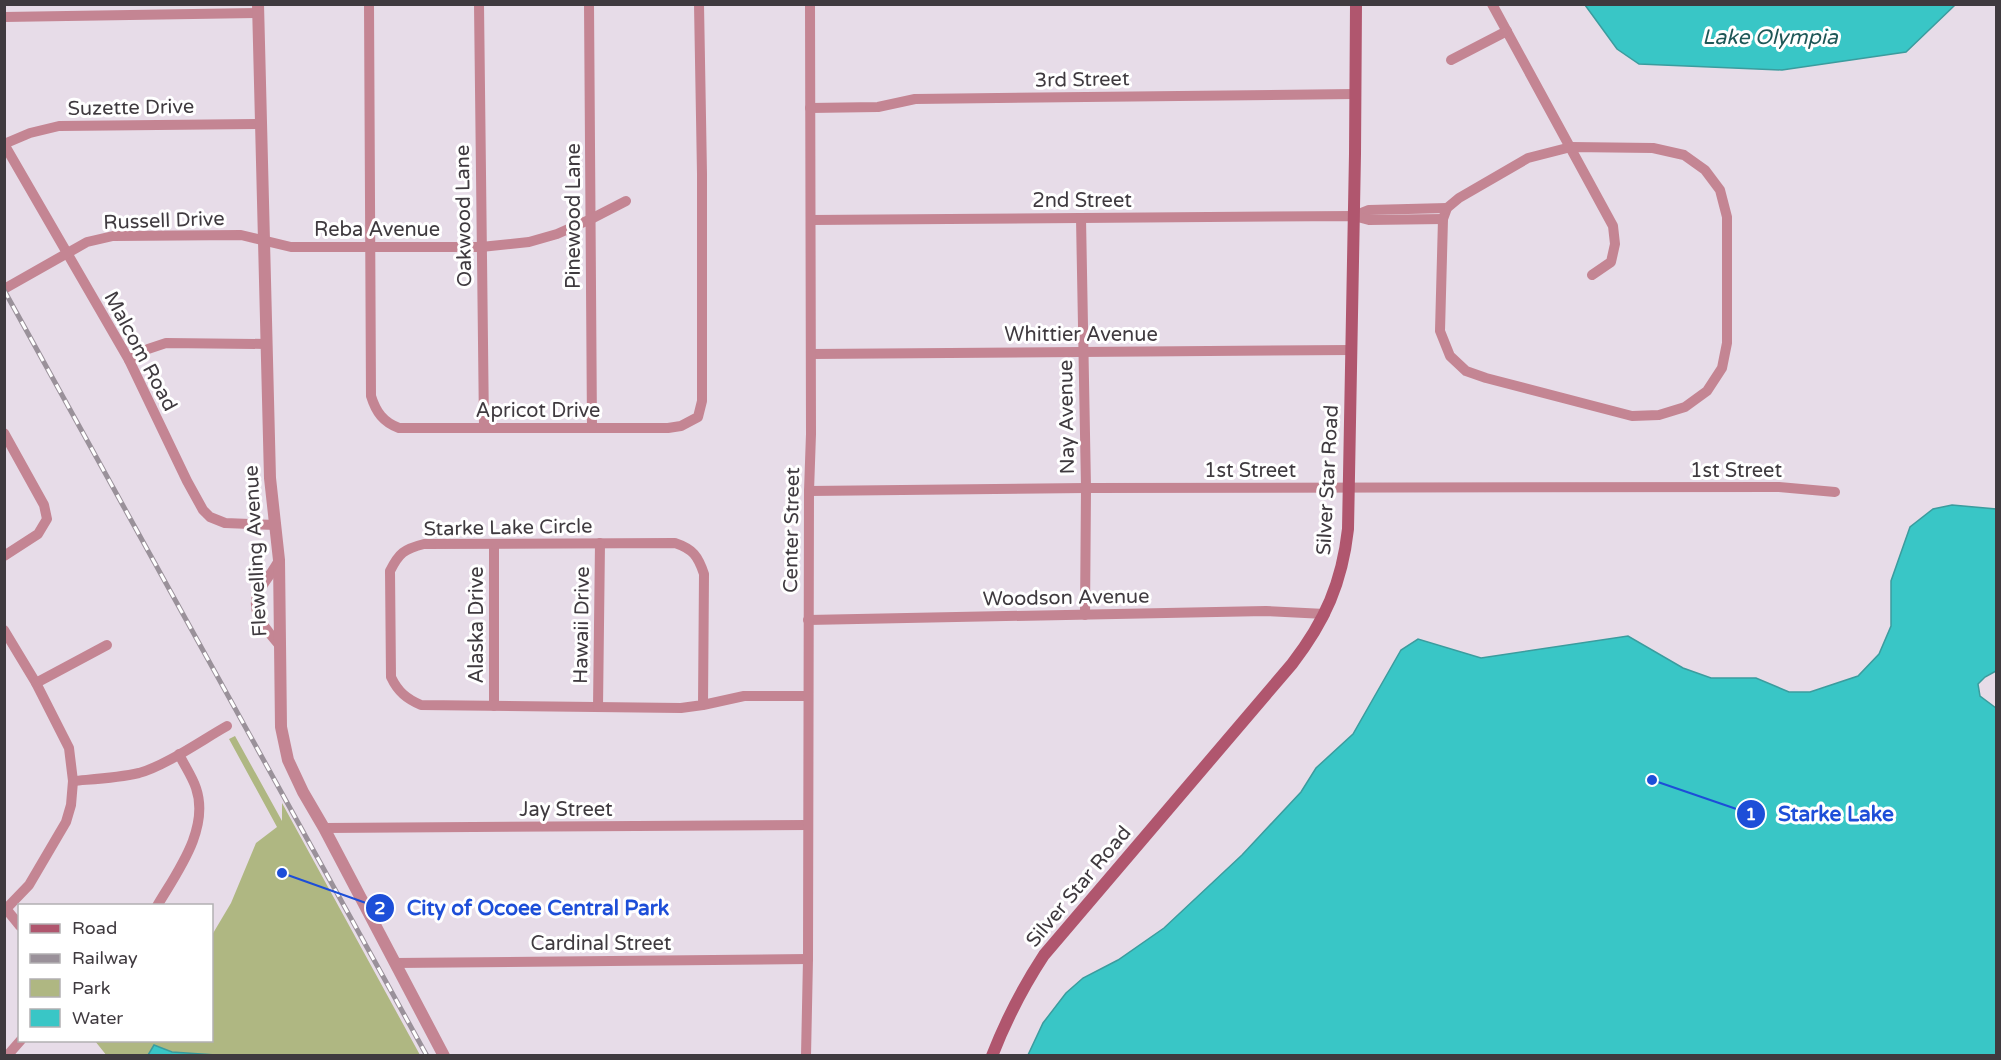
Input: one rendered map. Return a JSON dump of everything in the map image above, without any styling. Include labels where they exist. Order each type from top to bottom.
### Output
[{"type":"main road","name":"Silver Star Road","points":[[992,1056],[1002,1029],[1022,990],[1044,955],[1292,664],[1316,632],[1334,593],[1345,554],[1348,488],[1356,4]]},
{"type":"street","name":"Apricot Drive","points":[[369,4],[371,396],[375,410],[387,423],[399,428],[668,428],[681,426],[698,417],[702,401],[699,4]]},
{"type":"street","name":"Oakwood Lane","points":[[479,4],[484,427]]},
{"type":"street","name":"Pinewood Lane","points":[[589,4],[592,428]]},
{"type":"street","name":"Center Street","points":[[806,1056],[809,491],[812,354],[810,4]]},
{"type":"street","points":[[1492,4],[1613,226],[1615,244],[1611,262],[1592,275]]},
{"type":"street","points":[[4,17],[258,9]]},
{"type":"street","name":"Flewelling Avenue","points":[[258,9],[270,478],[279,560],[281,727],[288,760],[303,792],[444,1056]]},
{"type":"street","points":[[1451,60],[1507,31]]},
{"type":"street","name":"3rd Street","points":[[810,108],[878,107],[915,99],[1355,94]]},
{"type":"street","name":"Suzette Drive","points":[[4,144],[30,133],[59,126],[261,124]]},
{"type":"street","name":"Malcom Road","points":[[4,144],[129,360],[203,510],[225,523],[276,525]]},
{"type":"street","points":[[1571,147],[1653,148],[1684,155],[1705,170],[1719,190],[1727,217],[1727,344],[1722,368],[1707,391],[1685,407],[1659,415],[1632,416],[1486,378],[1466,370],[1450,356],[1440,331],[1443,219],[1447,208],[1459,198],[1528,159],[1571,147]]},
{"type":"street","name":"Reba Avenue","points":[[264,241],[291,247],[481,246],[529,242],[557,234],[626,201]]},
{"type":"street","points":[[1354,216],[1369,210],[1447,208]]},
{"type":"street","points":[[1354,216],[1370,220],[1443,219]]},
{"type":"street","name":"2nd Street","points":[[811,220],[1354,216]]},
{"type":"street","name":"Nay Avenue","points":[[1082,218],[1086,488],[1085,615]]},
{"type":"street","name":"Russell Drive","points":[[4,289],[87,242],[113,236],[241,235],[264,241]]},
{"type":"street","points":[[129,360],[148,349],[166,344],[267,344]]},
{"type":"street","name":"Whittier Avenue","points":[[812,354],[1352,350]]},
{"type":"street","points":[[4,433],[44,505],[47,519],[38,534],[4,556]]},
{"type":"street","name":"1st Street","points":[[809,491],[1086,488],[1779,487],[1835,492]]},
{"type":"street","name":"Hawaii Drive","points":[[598,707],[600,543]]},
{"type":"street","name":"Starke Lake Circle","points":[[703,705],[704,574],[699,557],[688,548],[675,543],[424,544],[407,549],[397,558],[390,571],[391,677],[396,687],[407,699],[422,705],[681,708],[703,705],[744,696],[808,696]]},
{"type":"street","name":"Alaska Drive","points":[[494,544],[494,706]]},
{"type":"street","points":[[279,560],[272,574],[261,587],[256,603],[262,624],[280,646]]},
{"type":"street","name":"Woodson Avenue","points":[[808,620],[1266,611],[1325,614]]},
{"type":"street","points":[[4,630],[36,683],[69,748],[73,781],[71,805],[66,822],[29,885],[6,910],[18,924]]},
{"type":"street","points":[[36,683],[107,645]]},
{"type":"street","points":[[73,781],[115,778],[142,772],[227,726]]},
{"type":"street","points":[[158,904],[188,855],[199,818],[196,789],[179,754]]},
{"type":"street","name":"Jay Street","points":[[324,828],[808,825]]},
{"type":"street","name":"Cardinal Street","points":[[395,963],[808,959]]},
{"type":"street","points":[[7,1056],[20,1042]]},
{"type":"green space","points":[[235,736],[282,821],[282,803],[420,1055],[107,1056],[96,1042],[213,1042],[213,933],[231,903],[256,843],[277,827],[229,739]]},
{"type":"water","name":"Lake Olympia","points":[[1585,5],[1955,5],[1906,52],[1782,70],[1639,64],[1617,49]]},
{"type":"water","points":[[1952,505],[1996,509],[1996,671],[1978,684],[1980,696],[1996,708],[1996,1055],[1028,1055],[1043,1023],[1066,993],[1083,978],[1118,960],[1164,928],[1242,855],[1301,792],[1316,768],[1353,734],[1401,650],[1418,639],[1481,658],[1628,636],[1683,668],[1711,678],[1756,678],[1789,692],[1810,692],[1858,676],[1879,654],[1891,626],[1891,581],[1910,527],[1933,509]]},
{"type":"water","points":[[154,1045],[172,1052],[216,1055],[148,1055]]},
{"type":"railway","points":[[4,290],[427,1056]]},
{"type":"place","name":"Starke Lake","points":[[1652,780]]},
{"type":"place","name":"City of Ocoee Central Park","points":[[282,873]]}]
